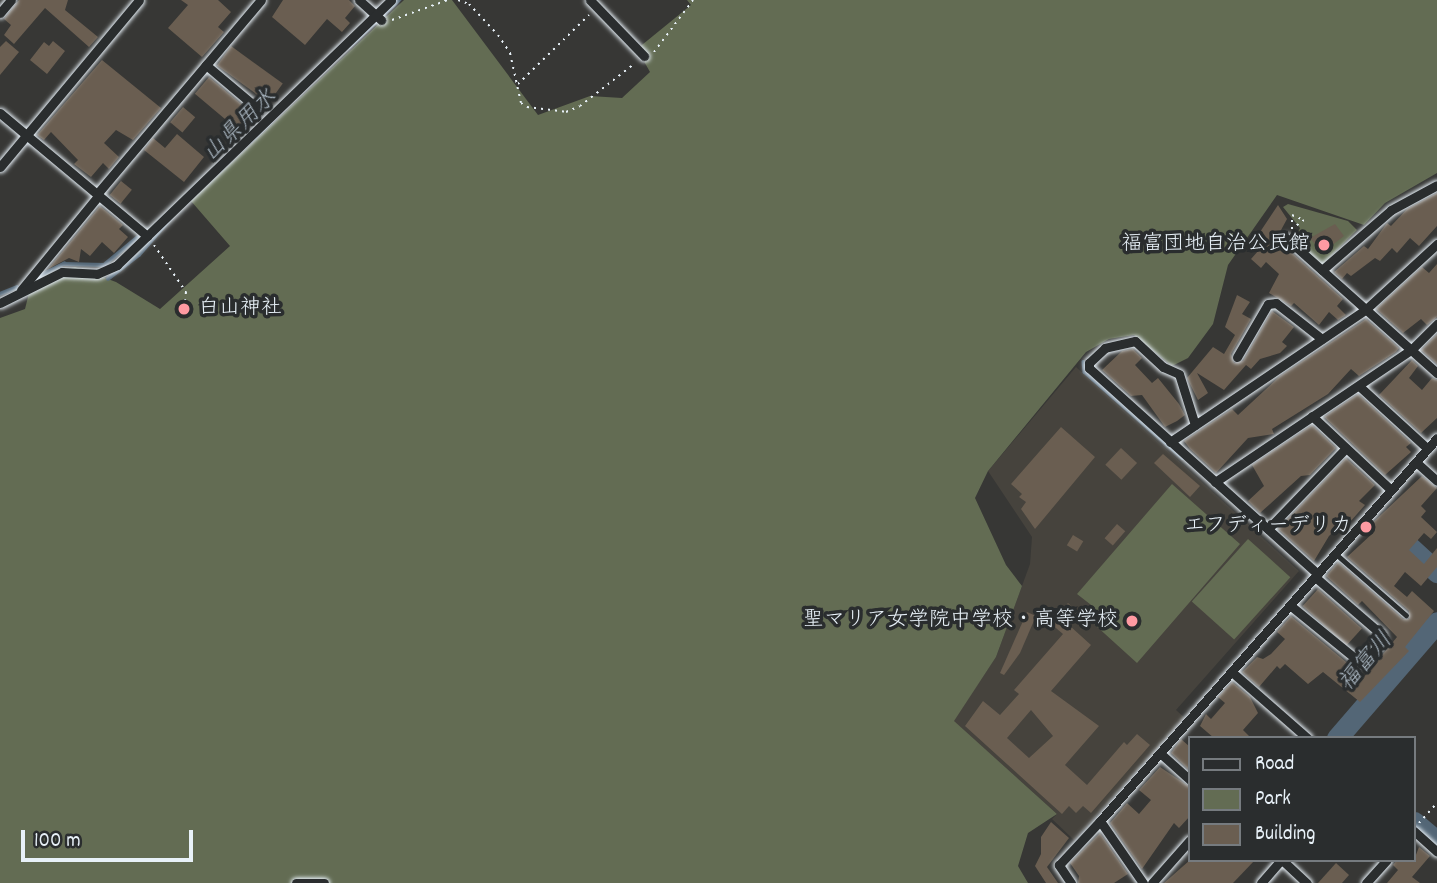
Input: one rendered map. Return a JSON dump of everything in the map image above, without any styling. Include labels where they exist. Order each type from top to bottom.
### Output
[{"type":"street","points":[[0,13],[11,0]]},
{"type":"street","points":[[0,167],[139,0]]},
{"type":"street","points":[[20,292],[261,0]]},
{"type":"street","points":[[359,0],[379,17]]},
{"type":"street","points":[[0,303],[62,272],[107,271],[150,240],[379,17],[391,0]]},
{"type":"street","points":[[597,2],[644,56]]},
{"type":"street","points":[[206,65],[258,109]]},
{"type":"street","points":[[0,113],[150,240]]},
{"type":"street","points":[[1322,270],[1391,210],[1437,185]]},
{"type":"street","points":[[1286,239],[1437,373]]},
{"type":"street","points":[[1170,442],[1366,310],[1437,244]]},
{"type":"street","points":[[1237,357],[1268,304],[1276,303],[1322,339]]},
{"type":"street","points":[[1215,482],[1359,386],[1410,349],[1437,324]]},
{"type":"street","points":[[1195,425],[1180,374],[1163,367],[1135,341],[1105,348],[1089,368],[1381,635],[1383,642],[1361,663],[1291,606]]},
{"type":"street","points":[[1359,386],[1428,449]]},
{"type":"street","points":[[1312,416],[1391,490]]},
{"type":"street","points":[[1071,883],[1059,865],[1437,438]]},
{"type":"street","points":[[1268,530],[1346,449]]},
{"type":"street","points":[[1416,462],[1437,481]]},
{"type":"street","points":[[1232,672],[1305,736]]},
{"type":"street","points":[[1160,753],[1188,778]]},
{"type":"street","points":[[1100,821],[1143,883]]},
{"type":"street","points":[[1416,833],[1437,852]]},
{"type":"street","points":[[1152,883],[1188,842]]},
{"type":"street","points":[[1261,883],[1279,862]]},
{"type":"street","points":[[1283,862],[1307,883]]},
{"type":"street","points":[[1366,883],[1385,862]]},
{"type":"street","points":[[296,883],[324,883]]},
{"type":"lane","points":[[1336,554],[1406,615]]},
{"type":"path","points":[[379,17],[448,0]]},
{"type":"path","points":[[458,0],[469,4],[498,35],[510,53],[521,103],[527,107],[566,111],[595,97],[644,56],[655,51],[693,0]]},
{"type":"path","points":[[517,85],[597,2]]},
{"type":"path","points":[[1286,239],[1293,228]]},
{"type":"path","points":[[150,240],[186,292],[184,309]]},
{"type":"path","points":[[1421,821],[1437,803]]},
{"type":"shaded area","name":"聖マリア女学院中学校・高等学校","points":[[1076,367],[1299,571],[1176,710],[1185,718],[1074,840],[1052,819],[1057,814],[953,721],[996,657],[1030,564],[1032,537],[988,471]]},
{"type":"green space","points":[[404,0],[452,0],[538,115],[590,96],[622,98],[650,72],[637,49],[691,5],[687,0],[1437,0],[1437,173],[1385,203],[1364,225],[1277,195],[1228,265],[1213,324],[1188,358],[1172,366],[1134,335],[1109,339],[1086,352],[988,471],[975,498],[1006,565],[1022,586],[996,657],[954,721],[1057,814],[1028,833],[1018,866],[1028,883],[0,883],[0,318],[25,309],[33,277],[75,267],[116,282],[160,309],[230,246],[191,201]]},
{"type":"green space","points":[[1288,204],[1348,221],[1357,230],[1322,265],[1294,240],[1300,228],[1283,207]]},
{"type":"green space","points":[[1172,484],[1240,544],[1137,663],[1094,624],[1095,608],[1077,594]]},
{"type":"green space","points":[[1248,539],[1290,577],[1234,640],[1192,601]]},
{"type":"building","points":[[19,0],[68,0],[65,10],[98,37],[89,47],[45,8],[14,44],[4,35],[11,25],[4,19]]},
{"type":"building","points":[[181,0],[218,0],[231,12],[218,27],[224,32],[202,57],[168,28],[188,5]]},
{"type":"building","points":[[283,0],[349,0],[355,6],[345,18],[350,23],[342,32],[327,19],[305,45],[272,17]]},
{"type":"building","points":[[6,41],[19,52],[0,75],[0,47]]},
{"type":"building","points":[[53,41],[65,51],[47,74],[30,60],[44,42],[49,46]]},
{"type":"building","points":[[231,46],[283,84],[269,103],[217,65]]},
{"type":"building","points":[[102,60],[161,108],[133,140],[116,130],[104,143],[119,157],[109,169],[103,163],[91,177],[74,164],[78,160],[51,132],[44,140],[37,135]]},
{"type":"building","points":[[209,77],[252,113],[238,130],[195,94]]},
{"type":"building","points":[[183,107],[195,117],[182,133],[170,122]]},
{"type":"building","points":[[177,134],[204,157],[184,182],[144,150],[153,138],[165,148]]},
{"type":"building","points":[[121,181],[132,190],[121,204],[110,195]]},
{"type":"building","points":[[1437,193],[1437,226],[1419,246],[1410,238],[1397,253],[1392,248],[1380,261],[1375,258],[1351,276],[1347,273],[1342,279],[1334,272],[1364,246],[1368,249],[1387,223],[1391,226],[1407,209]]},
{"type":"building","points":[[1278,205],[1287,219],[1274,243],[1290,251],[1343,299],[1337,306],[1346,315],[1338,320],[1329,312],[1319,325],[1294,303],[1291,306],[1269,293],[1279,274],[1266,262],[1261,268],[1251,259],[1266,242],[1258,235]]},
{"type":"building","points":[[100,206],[123,225],[119,229],[128,237],[114,253],[102,242],[90,256],[81,249],[79,262],[69,258],[48,269]]},
{"type":"building","name":"福富団地自治公民館","points":[[1335,224],[1344,236],[1322,253],[1310,238]]},
{"type":"building","points":[[1437,264],[1437,317],[1427,325],[1421,319],[1403,333],[1376,309],[1422,267],[1429,273]]},
{"type":"building","points":[[1237,295],[1250,302],[1242,314],[1251,319],[1231,354],[1234,363],[1243,361],[1272,311],[1294,327],[1282,342],[1287,346],[1280,353],[1260,359],[1251,369],[1246,365],[1224,390],[1197,373],[1208,393],[1198,400],[1187,378],[1213,347],[1224,354],[1235,335],[1225,327]]},
{"type":"building","points":[[1366,319],[1399,348],[1396,352],[1359,376],[1351,369],[1328,394],[1272,429],[1274,434],[1248,438],[1216,473],[1184,441],[1232,409],[1238,415],[1280,376]]},
{"type":"building","points":[[1437,334],[1437,364],[1421,350]]},
{"type":"building","points":[[1133,349],[1142,358],[1135,365],[1152,383],[1158,378],[1179,404],[1185,415],[1177,421],[1165,427],[1142,395],[1131,396],[1102,370],[1122,351]]},
{"type":"building","points":[[1412,360],[1418,366],[1409,378],[1422,390],[1432,378],[1437,380],[1437,418],[1421,433],[1379,395]]},
{"type":"building","points":[[1358,394],[1411,443],[1406,447],[1411,452],[1385,475],[1324,417]]},
{"type":"building","points":[[1312,425],[1336,448],[1310,475],[1301,476],[1260,513],[1248,501],[1264,486],[1252,465]]},
{"type":"building","points":[[1061,427],[1095,457],[1035,529],[1021,509],[1026,502],[1019,497],[1022,494],[1011,484]]},
{"type":"building","points":[[1121,448],[1137,463],[1121,480],[1105,465]]},
{"type":"building","points":[[1163,454],[1200,486],[1190,497],[1154,463]]},
{"type":"building","points":[[1346,458],[1375,485],[1359,501],[1365,505],[1342,531],[1338,527],[1329,536],[1314,561],[1278,529]]},
{"type":"building","points":[[1422,476],[1437,488],[1421,506],[1426,511],[1421,517],[1437,532],[1431,539],[1424,533],[1409,550],[1424,564],[1437,548],[1437,567],[1421,586],[1405,572],[1394,586],[1407,597],[1412,591],[1434,611],[1405,647],[1409,651],[1360,702],[1323,672],[1308,684],[1285,664],[1280,669],[1277,666],[1259,687],[1242,672],[1257,657],[1263,659],[1271,654],[1285,639],[1277,632],[1291,616],[1364,677],[1397,637],[1362,601],[1358,605],[1326,576],[1338,562],[1403,619],[1409,619],[1409,611],[1347,557],[1373,533],[1367,528]]},
{"type":"building","points":[[1117,524],[1125,531],[1113,546],[1105,538]]},
{"type":"building","points":[[1073,535],[1083,541],[1077,551],[1067,545]]},
{"type":"building","points":[[1318,589],[1362,628],[1346,646],[1303,606]]},
{"type":"building","points":[[1068,603],[1080,614],[1070,626],[1091,645],[1051,691],[1099,726],[1065,765],[1087,785],[1124,742],[1127,745],[1137,734],[1150,745],[1091,813],[1083,806],[1076,813],[1069,806],[1062,814],[965,726],[983,701],[1000,715],[1019,694],[1014,690],[1063,634],[1050,623]],"holes":[[[1031,710],[1053,736],[1029,758],[1007,738]]]},
{"type":"building","points":[[1027,612],[1036,616],[1020,653],[1004,675],[1000,673]]},
{"type":"building","points":[[1232,682],[1250,697],[1258,713],[1243,730],[1249,736],[1212,736],[1200,726],[1206,714],[1211,719],[1225,703],[1218,697]]},
{"type":"building","points":[[1181,739],[1188,745],[1188,769],[1171,753]]},
{"type":"building","points":[[1160,767],[1188,786],[1188,818],[1179,828],[1174,823],[1142,869],[1110,823],[1127,803],[1139,814],[1151,800],[1139,790]]},
{"type":"building","points":[[1051,822],[1069,838],[1047,867],[1058,883],[1046,883],[1035,866],[1041,854],[1041,837]]},
{"type":"building","points":[[1100,833],[1128,874],[1114,883],[1078,883],[1079,876],[1070,863]]},
{"type":"building","points":[[1419,847],[1430,856],[1412,877],[1420,883],[1387,883],[1398,870],[1393,865],[1395,862],[1416,862]]},
{"type":"building","points":[[1188,862],[1253,862],[1233,883],[1164,883]]},
{"type":"building","points":[[1336,863],[1349,875],[1342,883],[1318,883]]},
{"type":"waterway","name":"山県用水","points":[[349,47],[399,0]]},
{"type":"waterway","name":"山県用水","points":[[251,141],[271,122]]},
{"type":"waterway","name":"山県用水","points":[[108,279],[139,255],[172,217]]},
{"type":"waterway","name":"山県用水","points":[[34,279],[64,264],[104,265],[137,238]]},
{"type":"waterway","name":"山県用水","points":[[0,294],[17,287]]},
{"type":"waterway","points":[[1084,362],[1085,372],[1183,458]]},
{"type":"waterway","name":"福富川","points":[[1390,529],[1437,572]]},
{"type":"waterway","name":"福富川","points":[[1339,736],[1437,622]]},
{"type":"waterway","name":"福富川","points":[[1416,824],[1437,841]]},
{"type":"place","name":"福富団地自治公民館","points":[[1324,245]]},
{"type":"place","name":"白山神社","points":[[184,309]]},
{"type":"place","name":"エフディーデリカ","points":[[1366,527]]},
{"type":"place","name":"聖マリア女学院中学校・高等学校","points":[[1132,621]]}]
